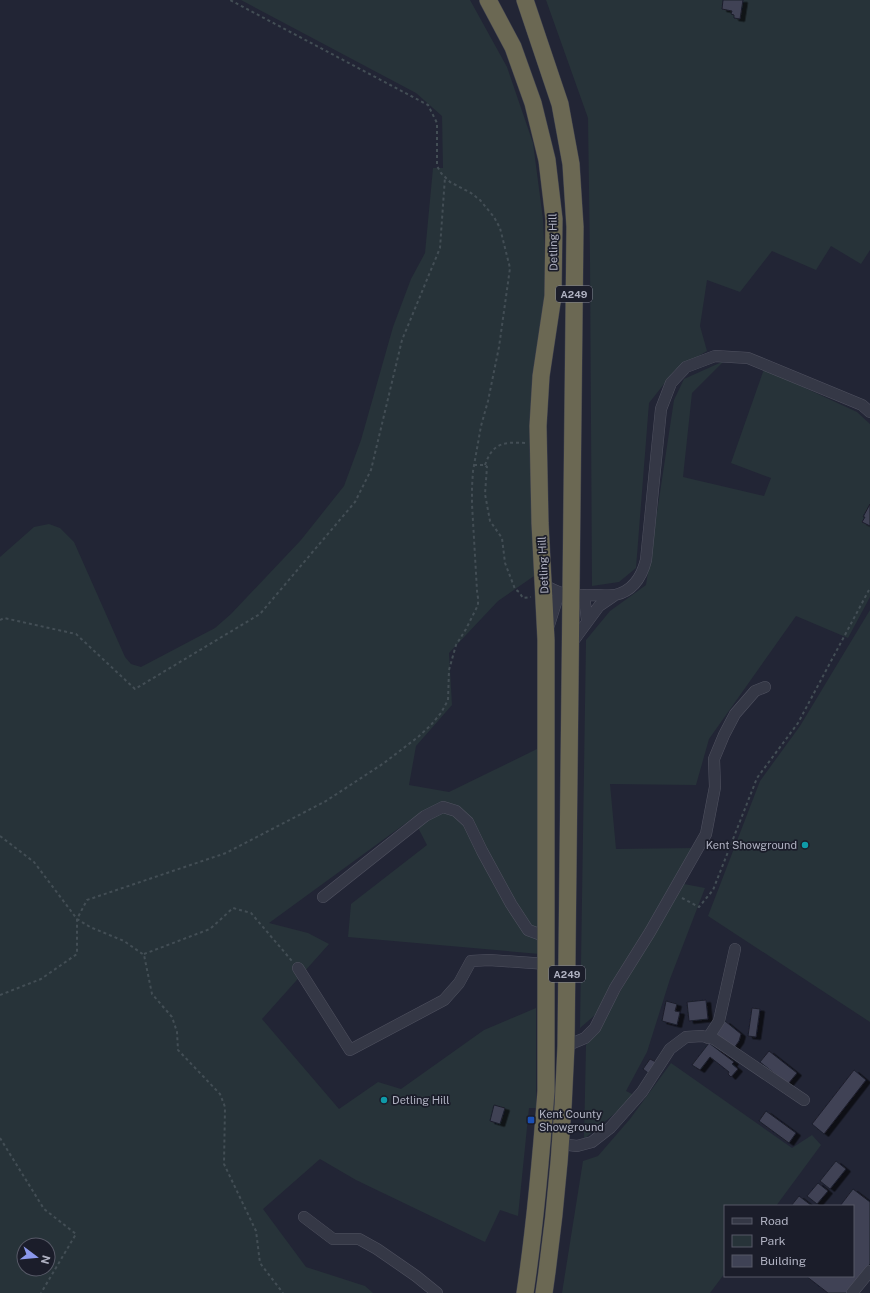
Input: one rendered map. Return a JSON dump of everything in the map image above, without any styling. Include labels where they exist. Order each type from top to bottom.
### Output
[{"type":"highway","name":"Detling Hill","points":[[488,0],[513,47],[533,103],[547,160],[554,219],[553,296],[541,376],[539,443],[540,523],[572,644],[566,1046],[561,1144]]},
{"type":"highway","name":"Detling Hill","points":[[525,0],[560,104],[571,164],[575,226],[560,594],[546,640],[546,1091],[532,1246],[525,1293]]},
{"type":"highway","name":"A249","points":[[544,1293],[553,1231],[561,1144]]},
{"type":"street","points":[[572,644],[587,620],[599,606],[615,595],[631,587],[643,571],[646,560],[661,409],[671,382],[686,367],[715,356],[748,358],[862,405],[870,412]]},
{"type":"street","points":[[560,594],[615,595]]},
{"type":"street","points":[[560,594],[587,620]]},
{"type":"street","points":[[566,1046],[585,1038],[595,1028],[615,988],[706,834],[715,787],[714,759],[724,735],[736,714],[755,690],[765,687]]},
{"type":"street","points":[[323,897],[425,816],[443,807],[456,811],[468,822],[511,904],[528,930],[546,937]]},
{"type":"street","points":[[708,1038],[719,1021],[735,949]]},
{"type":"street","points":[[298,968],[350,1050],[444,1000],[459,982],[471,961],[489,960],[546,964]]},
{"type":"street","points":[[561,1144],[577,1146],[592,1142],[610,1128],[642,1092],[670,1049],[686,1037],[702,1036],[714,1039],[804,1100]]},
{"type":"street","points":[[304,1217],[333,1239],[359,1239],[377,1249],[416,1276],[437,1293]]},
{"type":"street","points":[[852,1293],[870,1271]]},
{"type":"path","points":[[0,995],[41,979],[77,954],[77,919],[87,900],[226,853],[326,801],[384,763],[430,726],[441,713],[448,700],[449,670],[456,645],[478,605],[474,553],[472,487],[474,465],[481,426],[488,401],[499,347],[510,268],[500,228],[494,217],[480,200],[471,193],[450,182],[441,173],[437,166],[436,123],[428,105],[230,0]]},
{"type":"path","points":[[0,620],[4,618],[76,634],[135,689],[260,614],[355,502],[371,470],[402,340],[440,248],[445,177]]},
{"type":"path","points":[[539,443],[510,442],[496,446],[489,454],[485,465],[487,467],[485,494],[490,521],[502,538],[505,563],[515,589],[523,598],[560,594]]},
{"type":"path","points":[[474,465],[485,465]]},
{"type":"path","points":[[673,892],[699,907],[713,890],[758,778],[798,723],[870,588]]},
{"type":"path","points":[[0,836],[34,862],[77,919],[90,927],[124,941],[144,954],[152,994],[172,1016],[177,1032],[178,1050],[220,1094],[225,1107],[224,1164],[256,1231],[260,1263],[283,1293]]},
{"type":"path","points":[[144,954],[210,929],[233,908],[251,913],[298,968]]},
{"type":"path","points":[[0,1138],[44,1209],[76,1234],[41,1293]]},
{"type":"green space","points":[[241,0],[470,0],[507,67],[533,143],[543,219],[547,300],[537,574],[498,601],[449,653],[452,705],[416,746],[409,785],[449,792],[537,749],[540,954],[348,937],[351,904],[427,845],[413,818],[269,923],[308,933],[329,944],[262,1019],[339,1109],[378,1082],[401,1089],[484,1030],[536,1008],[536,1108],[529,1108],[518,1216],[500,1210],[485,1242],[356,1180],[320,1159],[263,1209],[306,1267],[365,1286],[373,1293],[0,1293],[0,557],[34,527],[49,524],[60,528],[74,542],[125,657],[131,664],[141,667],[215,628],[231,614],[301,540],[344,486],[361,440],[393,327],[411,279],[425,253],[433,168],[443,168],[442,116],[416,93]],"holes":[[[494,1105],[505,1108],[500,1124],[490,1121]]]},
{"type":"green space","points":[[546,0],[723,0],[722,9],[732,11],[731,14],[734,15],[734,18],[740,19],[743,0],[870,0],[870,250],[861,264],[831,246],[816,270],[772,251],[740,292],[707,280],[700,326],[707,351],[675,370],[649,403],[636,568],[619,582],[592,586],[588,118]]},
{"type":"green space","points":[[724,361],[692,393],[683,477],[764,496],[771,478],[731,463],[764,369],[857,412],[870,424],[870,504],[863,516],[870,526],[870,597],[848,638],[796,616],[709,739],[696,785],[610,784],[616,849],[696,848],[595,1015],[580,1028],[586,640],[610,611],[646,585],[674,400],[684,379]]},
{"type":"green space","name":"Kent Showground","points":[[870,610],[870,1022],[708,916],[760,781],[800,726]]},
{"type":"green space","points":[[684,884],[705,888],[670,979],[647,1052],[626,1091],[636,1096],[584,1139],[586,1045],[595,1035]]},
{"type":"green space","points":[[671,1063],[792,1148],[812,1135],[821,1145],[777,1205],[724,1205],[724,1274],[710,1293],[562,1293],[583,1161],[598,1156],[630,1119]]},
{"type":"building","points":[[723,0],[743,0],[740,19],[734,18],[734,15],[731,14],[732,11],[722,9]]},
{"type":"building","points":[[870,504],[870,526],[862,522]]},
{"type":"building","points":[[706,1000],[708,1019],[689,1021],[687,1002]]},
{"type":"building","points":[[666,1001],[677,1004],[675,1011],[680,1012],[677,1025],[662,1021]]},
{"type":"building","points":[[752,1008],[760,1009],[756,1037],[748,1036]]},
{"type":"building","points":[[725,1021],[741,1034],[739,1041],[734,1048],[715,1033]]},
{"type":"building","points":[[709,1043],[734,1062],[732,1064],[738,1069],[731,1077],[728,1074],[729,1072],[710,1057],[700,1070],[692,1065]]},
{"type":"building","points":[[769,1051],[797,1073],[788,1084],[760,1062]]},
{"type":"building","points":[[650,1059],[656,1062],[648,1073],[643,1069]]},
{"type":"building","points":[[854,1070],[866,1080],[824,1134],[812,1124]]},
{"type":"building","points":[[494,1105],[505,1108],[500,1124],[490,1121]]},
{"type":"building","points":[[766,1111],[796,1133],[789,1143],[759,1121]]},
{"type":"building","points":[[836,1161],[846,1169],[830,1189],[820,1181]]},
{"type":"building","points":[[818,1183],[828,1191],[817,1204],[807,1196]]},
{"type":"building","points":[[853,1189],[870,1202],[870,1264],[847,1293],[828,1293],[807,1277],[854,1277],[854,1205],[841,1205]]},
{"type":"building","points":[[799,1196],[811,1205],[792,1205]]},
{"type":"place","name":"Kent Showground","points":[[805,845]]},
{"type":"place","name":"Detling Hill","points":[[384,1100]]},
{"type":"place","name":"Kent County Showground","points":[[531,1120]]}]
